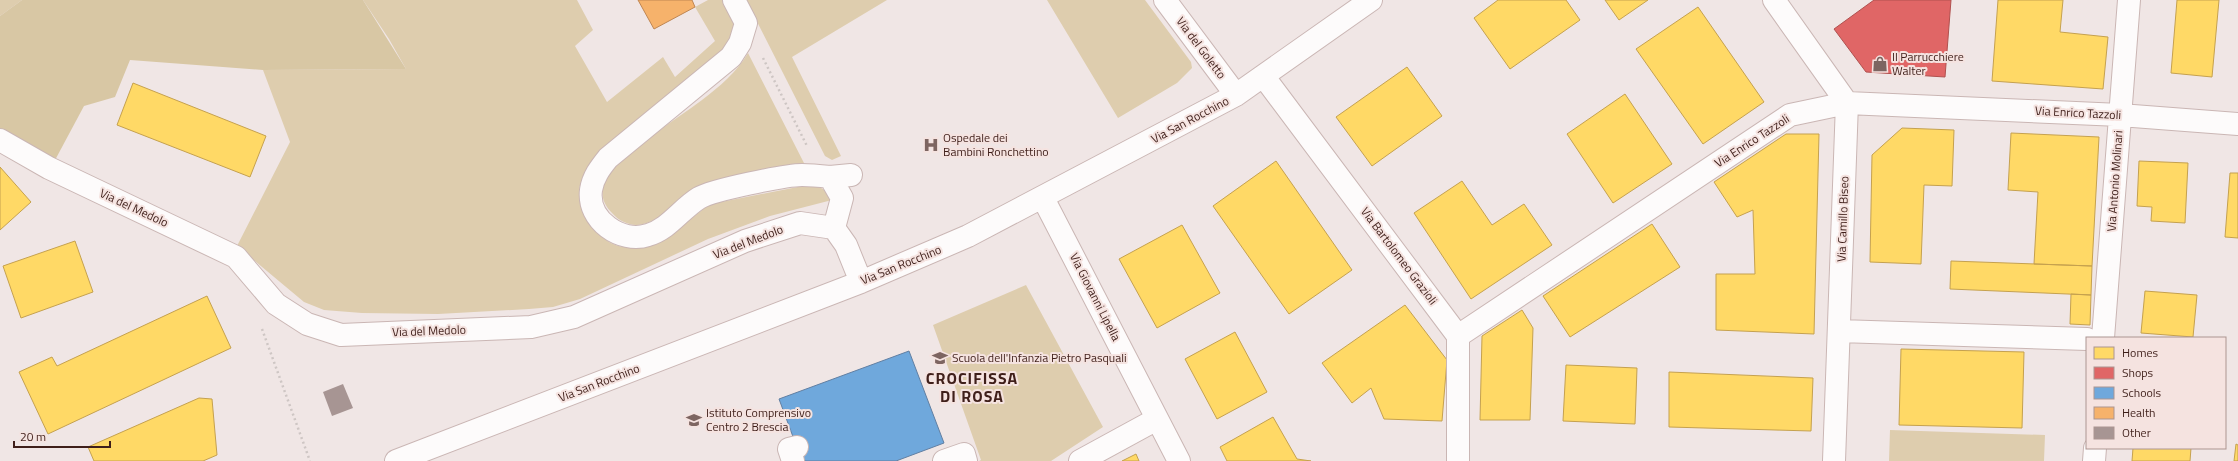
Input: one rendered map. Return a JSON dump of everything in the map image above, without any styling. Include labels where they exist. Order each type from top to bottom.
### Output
[{"type":"street","points":[[734,0],[746,23],[740,43],[731,57],[608,158],[595,176],[591,192],[594,207],[600,218],[615,233],[630,237],[648,236],[663,229],[699,198],[713,192],[801,174],[830,177],[851,175]]},
{"type":"street","name":"Via del Goletto","points":[[1165,0],[1236,95]]},
{"type":"street","name":"Via San Rocchino","points":[[396,461],[861,282],[968,236],[1043,198],[1236,95],[1371,0]]},
{"type":"street","points":[[1774,0],[1847,103]]},
{"type":"street","name":"Via Antonio Molinari","points":[[2103,337],[2129,0]]},
{"type":"street","name":"Via Bartolomeo Grazioli","points":[[1264,76],[1458,336]]},
{"type":"street","name":"Via Enrico Tazzoli","points":[[1458,336],[1790,115],[1847,103],[2120,115],[2238,124]]},
{"type":"street","name":"Via Camillo Biseo","points":[[1834,461],[1847,103]]},
{"type":"street","name":"Via del Medolo","points":[[0,140],[49,168],[236,257],[276,304],[307,324],[341,334],[531,327],[574,317],[745,241],[800,223],[834,228]]},
{"type":"street","points":[[830,177],[842,198],[834,228],[846,245],[861,282]]},
{"type":"street","name":"Via Giovanni Lipella","points":[[1043,198],[1179,461]]},
{"type":"street","points":[[1839,331],[2086,339]]},
{"type":"street","points":[[1458,336],[1458,461]]},
{"type":"street","points":[[1080,461],[1157,419]]},
{"type":"street","points":[[2094,461],[2095,449]]},
{"type":"street","points":[[944,461],[964,454],[966,461]]},
{"type":"path","points":[[746,23],[814,160],[830,177]]},
{"type":"path","points":[[260,323],[310,461]]},
{"type":"shaded area","points":[[0,0],[22,0],[0,16]]},
{"type":"shaded area","points":[[22,0],[363,0],[406,69],[263,70],[130,60],[115,97],[84,106],[54,162],[0,128],[0,16]]},
{"type":"shaded area","points":[[363,0],[577,0],[593,30],[575,46],[607,102],[663,57],[675,77],[715,41],[695,7],[708,0],[725,0],[736,29],[730,45],[598,154],[581,181],[579,192],[580,202],[587,218],[604,239],[618,246],[635,247],[655,243],[672,234],[711,204],[813,184],[823,189],[832,200],[770,216],[708,239],[580,299],[553,307],[438,314],[362,313],[324,310],[304,302],[237,246],[290,142],[263,70],[406,69],[389,39]]},
{"type":"shaded area","points":[[746,0],[887,0],[792,57],[841,156],[832,160],[825,156]]},
{"type":"shaded area","points":[[1047,0],[1145,0],[1191,62],[1192,68],[1177,83],[1118,118]]},
{"type":"shaded area","points":[[748,53],[805,165],[698,187],[688,193],[657,218],[643,224],[631,224],[616,217],[604,202],[603,191],[606,179],[613,168],[623,158],[666,125],[715,90],[733,73]]},
{"type":"shaded area","points":[[1026,285],[1103,427],[1051,461],[979,461],[981,460],[933,325]]},
{"type":"shaded area","points":[[1890,430],[2045,435],[2044,461],[1889,461]]},
{"type":"building: Homes","points":[[1498,0],[1566,0],[1580,20],[1510,69],[1474,18]]},
{"type":"building: Homes","points":[[1605,0],[1648,0],[1619,20]]},
{"type":"building: Homes","points":[[1998,0],[2063,0],[2060,32],[2108,37],[2103,89],[1992,81]]},
{"type":"building: Homes","points":[[2177,0],[2219,0],[2212,77],[2171,73]]},
{"type":"building: Homes","points":[[1698,7],[1764,102],[1703,144],[1636,49]]},
{"type":"building: Homes","points":[[1407,67],[1442,116],[1372,166],[1336,117]]},
{"type":"building: Homes","points":[[133,83],[266,136],[250,177],[117,125]]},
{"type":"building: Homes","points":[[1625,94],[1672,164],[1613,203],[1567,134]]},
{"type":"building: Homes","points":[[1902,128],[1954,130],[1952,186],[1924,185],[1921,264],[1870,262],[1872,155]]},
{"type":"building: Homes","points":[[2011,133],[2099,137],[2092,266],[2034,264],[2038,192],[2008,190]]},
{"type":"building: Homes","points":[[1786,134],[1819,134],[1814,334],[1716,330],[1716,274],[1755,274],[1753,210],[1737,217],[1714,182]]},
{"type":"building: Homes","points":[[1276,161],[1352,270],[1289,314],[1213,206]]},
{"type":"building: Homes","points":[[2139,161],[2188,163],[2185,223],[2151,221],[2152,207],[2137,206]]},
{"type":"building: Homes","points":[[0,167],[31,202],[0,230]]},
{"type":"building: Homes","points":[[2230,173],[2238,173],[2238,238],[2225,237]]},
{"type":"building: Homes","points":[[1462,181],[1492,225],[1524,204],[1552,245],[1471,299],[1414,213]]},
{"type":"building: Homes","points":[[1652,224],[1680,267],[1570,337],[1543,296]]},
{"type":"building: Homes","points":[[1182,225],[1220,293],[1157,328],[1119,259]]},
{"type":"building: Homes","points":[[75,241],[93,292],[21,318],[3,266]]},
{"type":"building: Homes","points":[[1951,261],[2092,266],[2091,295],[1950,289]]},
{"type":"building: Homes","points":[[2145,291],[2197,295],[2193,337],[2141,333]]},
{"type":"building: Homes","points":[[2071,294],[2091,295],[2090,325],[2070,324]]},
{"type":"building: Homes","points":[[207,296],[231,348],[48,434],[19,372],[52,357],[57,366]]},
{"type":"building: Homes","points":[[1405,305],[1447,360],[1442,421],[1384,419],[1371,388],[1352,403],[1322,363]]},
{"type":"building: Homes","points":[[1522,310],[1533,328],[1530,420],[1480,420],[1482,336]]},
{"type":"building: Homes","points":[[1235,332],[1267,392],[1217,419],[1185,359]]},
{"type":"building: Homes","points":[[1901,349],[2024,352],[2022,428],[1899,425]]},
{"type":"building: Homes","points":[[1566,365],[1637,368],[1635,424],[1563,421]]},
{"type":"building: Homes","points":[[1669,372],[1813,378],[1811,431],[1669,427]]},
{"type":"building: Homes","points":[[199,398],[212,399],[217,455],[203,461],[94,461],[88,447]]},
{"type":"building: Homes","points":[[1273,417],[1297,459],[1311,461],[1227,461],[1220,447]]},
{"type":"building: Homes","points":[[2236,444],[2238,445],[2238,461],[2234,461]]},
{"type":"building: Homes","points":[[2133,449],[2191,449],[2190,461],[2132,461]]},
{"type":"building: Homes","points":[[1136,454],[1139,461],[1122,461]]},
{"type":"building: Shops","points":[[1874,0],[1951,0],[1945,77],[1866,72],[1834,29]]},
{"type":"building: Schools","points":[[909,351],[944,443],[896,461],[802,461],[779,399]]},
{"type":"building: Health","points":[[638,0],[692,0],[695,7],[654,29]]},
{"type":"building: Other","points":[[343,384],[353,408],[332,416],[323,392]]},
{"type":"place","name":"Il Parrucchiere Walter","points":[[1880,64]]},
{"type":"place","name":"Ospedale dei Bambini Ronchettino","points":[[931,145]]},
{"type":"place","name":"Scuola dell'Infanzia Pietro Pasquali","points":[[940,358]]},
{"type":"place","name":"Istituto Comprensivo Centro 2 Brescia","points":[[694,420]]},
{"type":"district","name":"CROCIFISSA DI ROSA","points":[[972,387]]}]
